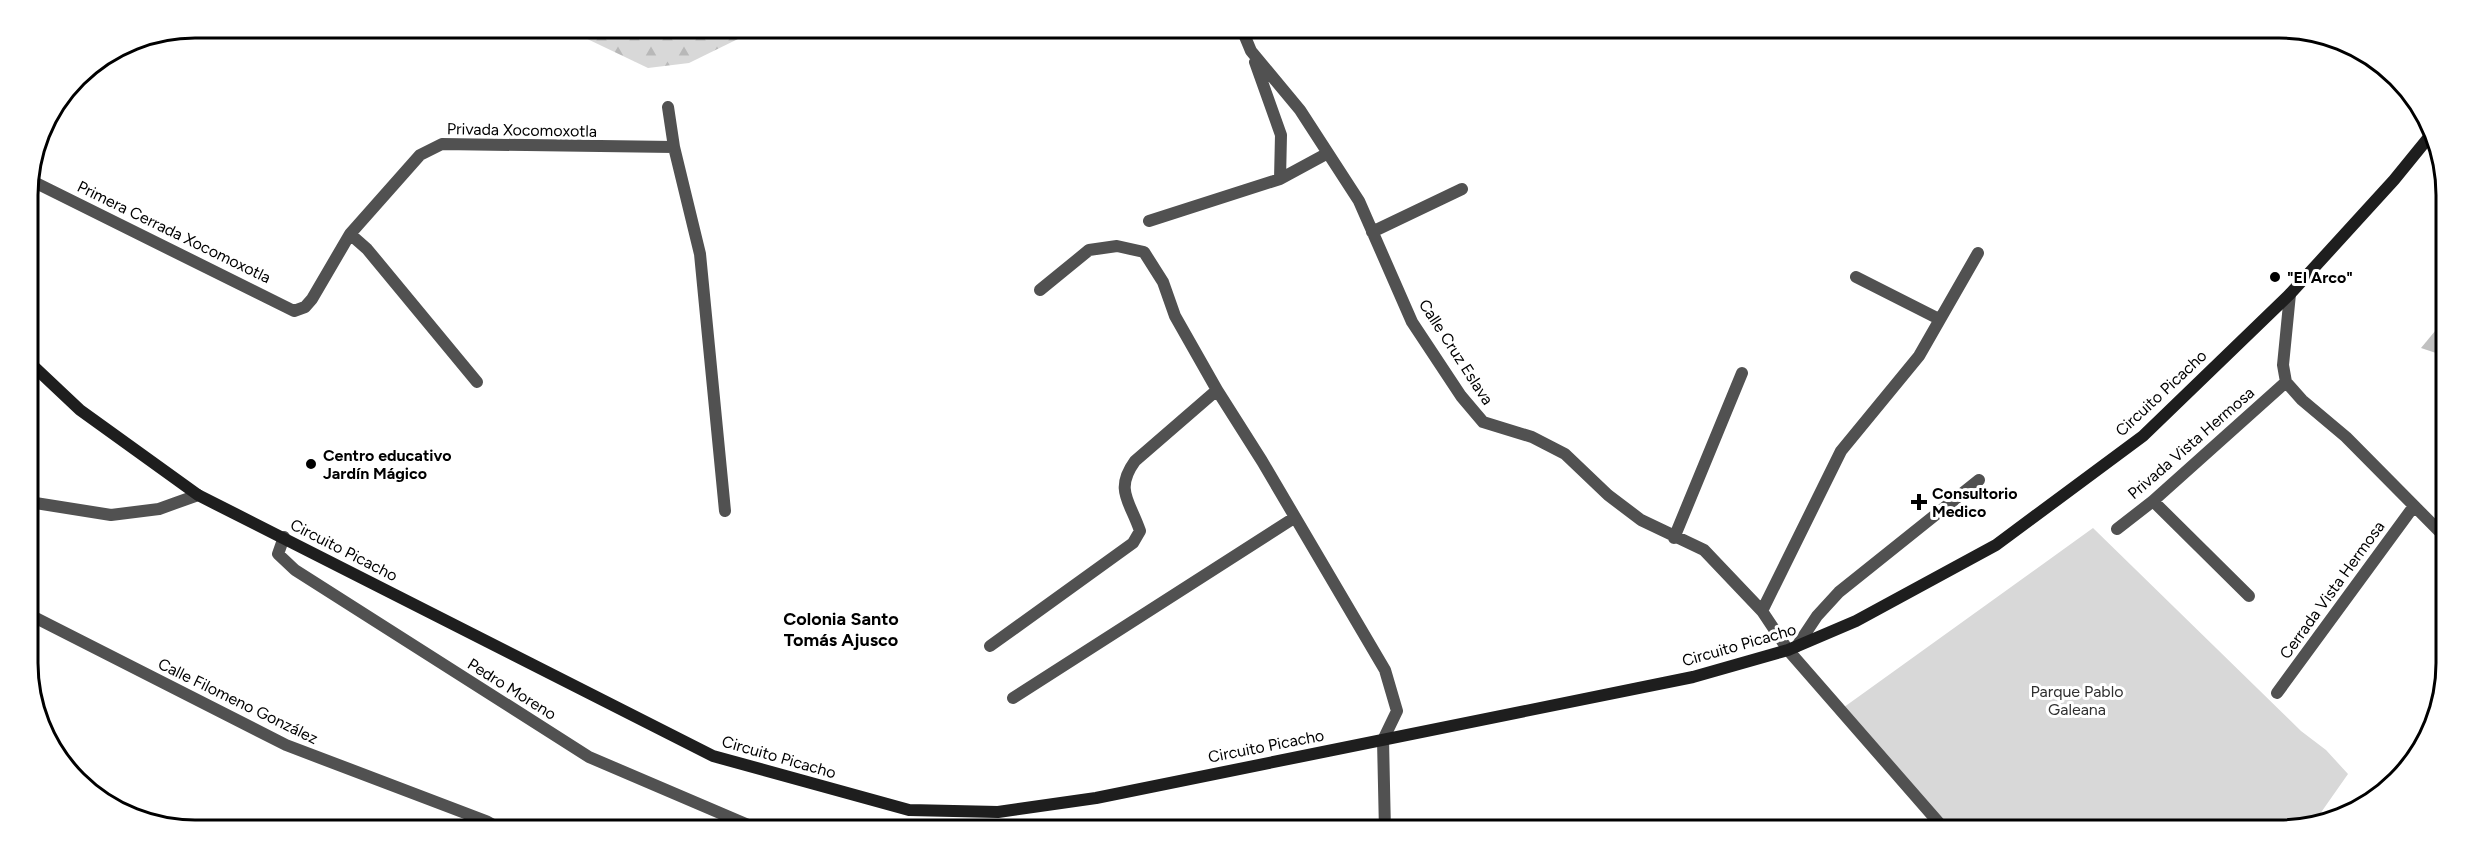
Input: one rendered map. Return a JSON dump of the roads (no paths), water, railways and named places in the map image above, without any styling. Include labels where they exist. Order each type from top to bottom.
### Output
[{"type":"main road","name":"Circuito Picacho","points":[[38,370],[80,410],[198,495],[713,756],[909,810],[998,812],[1096,798],[1693,677],[1793,648],[1856,621],[1996,545],[2143,436],[2290,294],[2394,180],[2425,140]]},
{"type":"street","name":"Calle Cruz Eslava","points":[[1246,38],[1251,51],[1300,110],[1359,201],[1412,322],[1461,396],[1483,422],[1532,437],[1565,454],[1608,495],[1641,520],[1674,538],[1704,550],[1762,611],[1937,820]]},
{"type":"street","points":[[1251,51],[1281,135],[1280,179]]},
{"type":"street","points":[[668,107],[674,147],[700,254],[725,511]]},
{"type":"street","name":"Privada Xocomoxotla","points":[[305,307],[350,234],[420,155],[441,144],[674,147]]},
{"type":"street","points":[[1149,221],[1280,179],[1328,153]]},
{"type":"street","name":"Primera Cerrada Xocomoxotla","points":[[38,184],[294,310],[305,307]]},
{"type":"street","points":[[1372,232],[1462,189]]},
{"type":"street","points":[[350,234],[367,249],[477,382]]},
{"type":"street","points":[[1040,290],[1089,250],[1117,246],[1144,252],[1163,282],[1175,316],[1217,390],[1262,461],[1385,670],[1397,711],[1383,740],[1385,820]]},
{"type":"street","points":[[1762,611],[1841,451],[1919,356],[1978,253]]},
{"type":"street","points":[[1856,277],[1940,319]]},
{"type":"street","points":[[2290,294],[2283,365],[2286,381],[2302,400],[2346,437],[2436,528]]},
{"type":"street","points":[[1674,538],[1742,373]]},
{"type":"street","name":"Privada Vista Hermosa","points":[[2117,529],[2153,501],[2286,381]]},
{"type":"street","points":[[990,646],[1132,543],[1140,531],[1123,489],[1125,475],[1135,461],[1217,390]]},
{"type":"street","points":[[1793,648],[1839,592],[1979,480]]},
{"type":"street","points":[[38,503],[111,514],[159,510],[198,495]]},
{"type":"street","points":[[2153,501],[2249,596]]},
{"type":"street","name":"Cerrada Vista Hermosa","points":[[2277,693],[2414,506]]},
{"type":"street","points":[[1013,698],[1294,518]]},
{"type":"street","name":"Pedro Moreno","points":[[284,537],[278,554],[295,570],[589,757],[736,820]]},
{"type":"street","name":"Calle Filomeno González","points":[[38,619],[286,745],[483,820]]},
{"type":"place","name":"\"El Arco\"","points":[[2275,277]]},
{"type":"place","name":"Centro educativo Jardín Mágico","points":[[311,464]]},
{"type":"place","name":"Consultorio Medico","points":[[1919,502]]},
{"type":"district","name":"Colonia Santo Tomás Ajusco","points":[[841,629]]},
{"type":"park label","name":"Parque Pablo Galeana","points":[[2077,700]]}]
